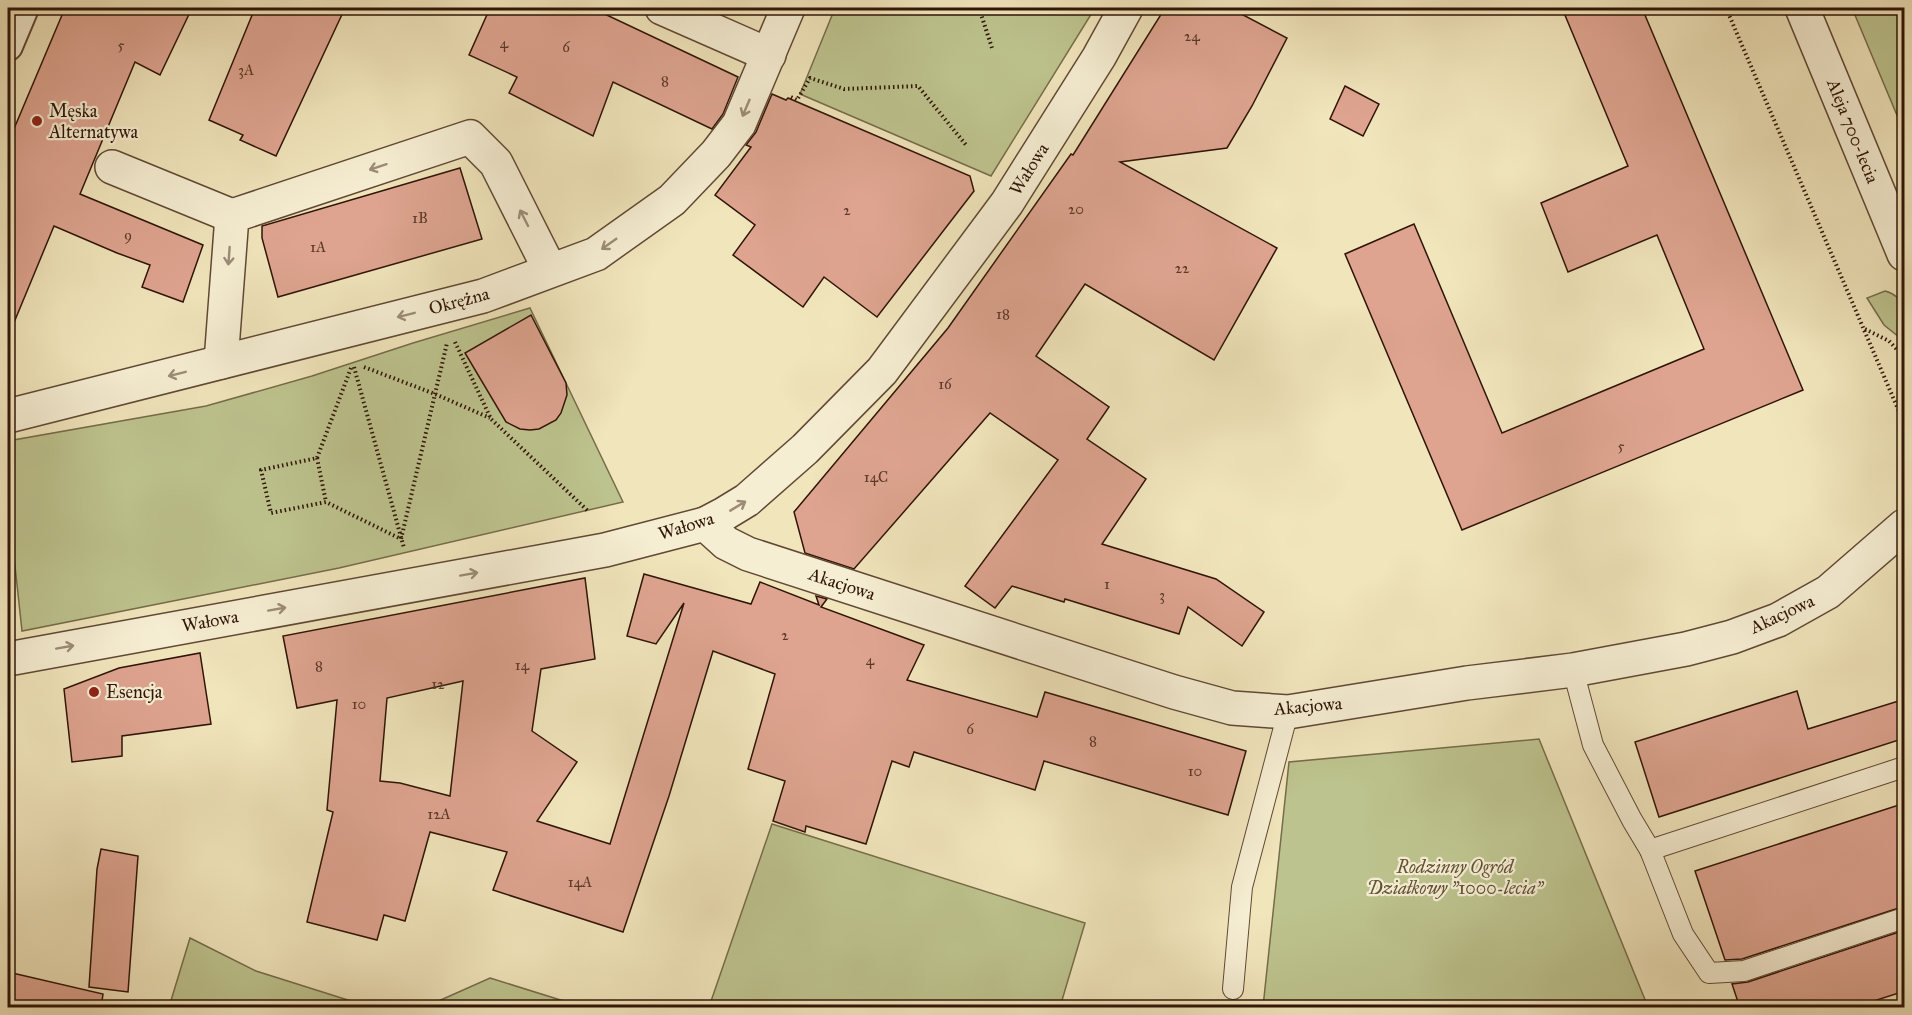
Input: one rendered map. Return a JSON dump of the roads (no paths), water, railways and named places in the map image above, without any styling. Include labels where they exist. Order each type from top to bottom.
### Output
[{"type":"street","points":[[8,46],[24,8]]},
{"type":"street","points":[[662,8],[763,68]]},
{"type":"street","name":"Okrężna","points":[[8,416],[483,296],[596,254],[672,200],[716,154],[739,124],[788,8]]},
{"type":"street","name":"Wałowa","points":[[8,659],[605,550],[705,524],[747,500],[805,449],[882,371],[1007,203],[1099,57],[1126,8]]},
{"type":"street","name":"Aleja 700-lecia","points":[[1802,8],[1905,254]]},
{"type":"street","points":[[112,167],[232,216],[470,137],[496,164],[550,270]]},
{"type":"street","points":[[221,362],[232,216]]},
{"type":"street","name":"Akacjowa","points":[[705,524],[726,543],[748,554],[950,620],[1183,695],[1232,708],[1288,712],[1467,683],[1573,669],[1686,649],[1732,637],[1778,620],[1828,592],[1905,526]]},
{"type":"lane","points":[[1573,669],[1593,745],[1650,850],[1683,934],[1709,973],[1744,971],[1905,918]]},
{"type":"lane","points":[[1233,989],[1242,887],[1288,712]]},
{"type":"lane","points":[[1650,850],[1905,767]]},
{"type":"place","name":"Męska Alternatywa","points":[[37,121]]},
{"type":"place","name":"Esencja","points":[[94,692]]},
{"type":"park label","name":"Rodzinny Ogród Działkowy \"1000-lecia\"","points":[[1455,877]]}]
